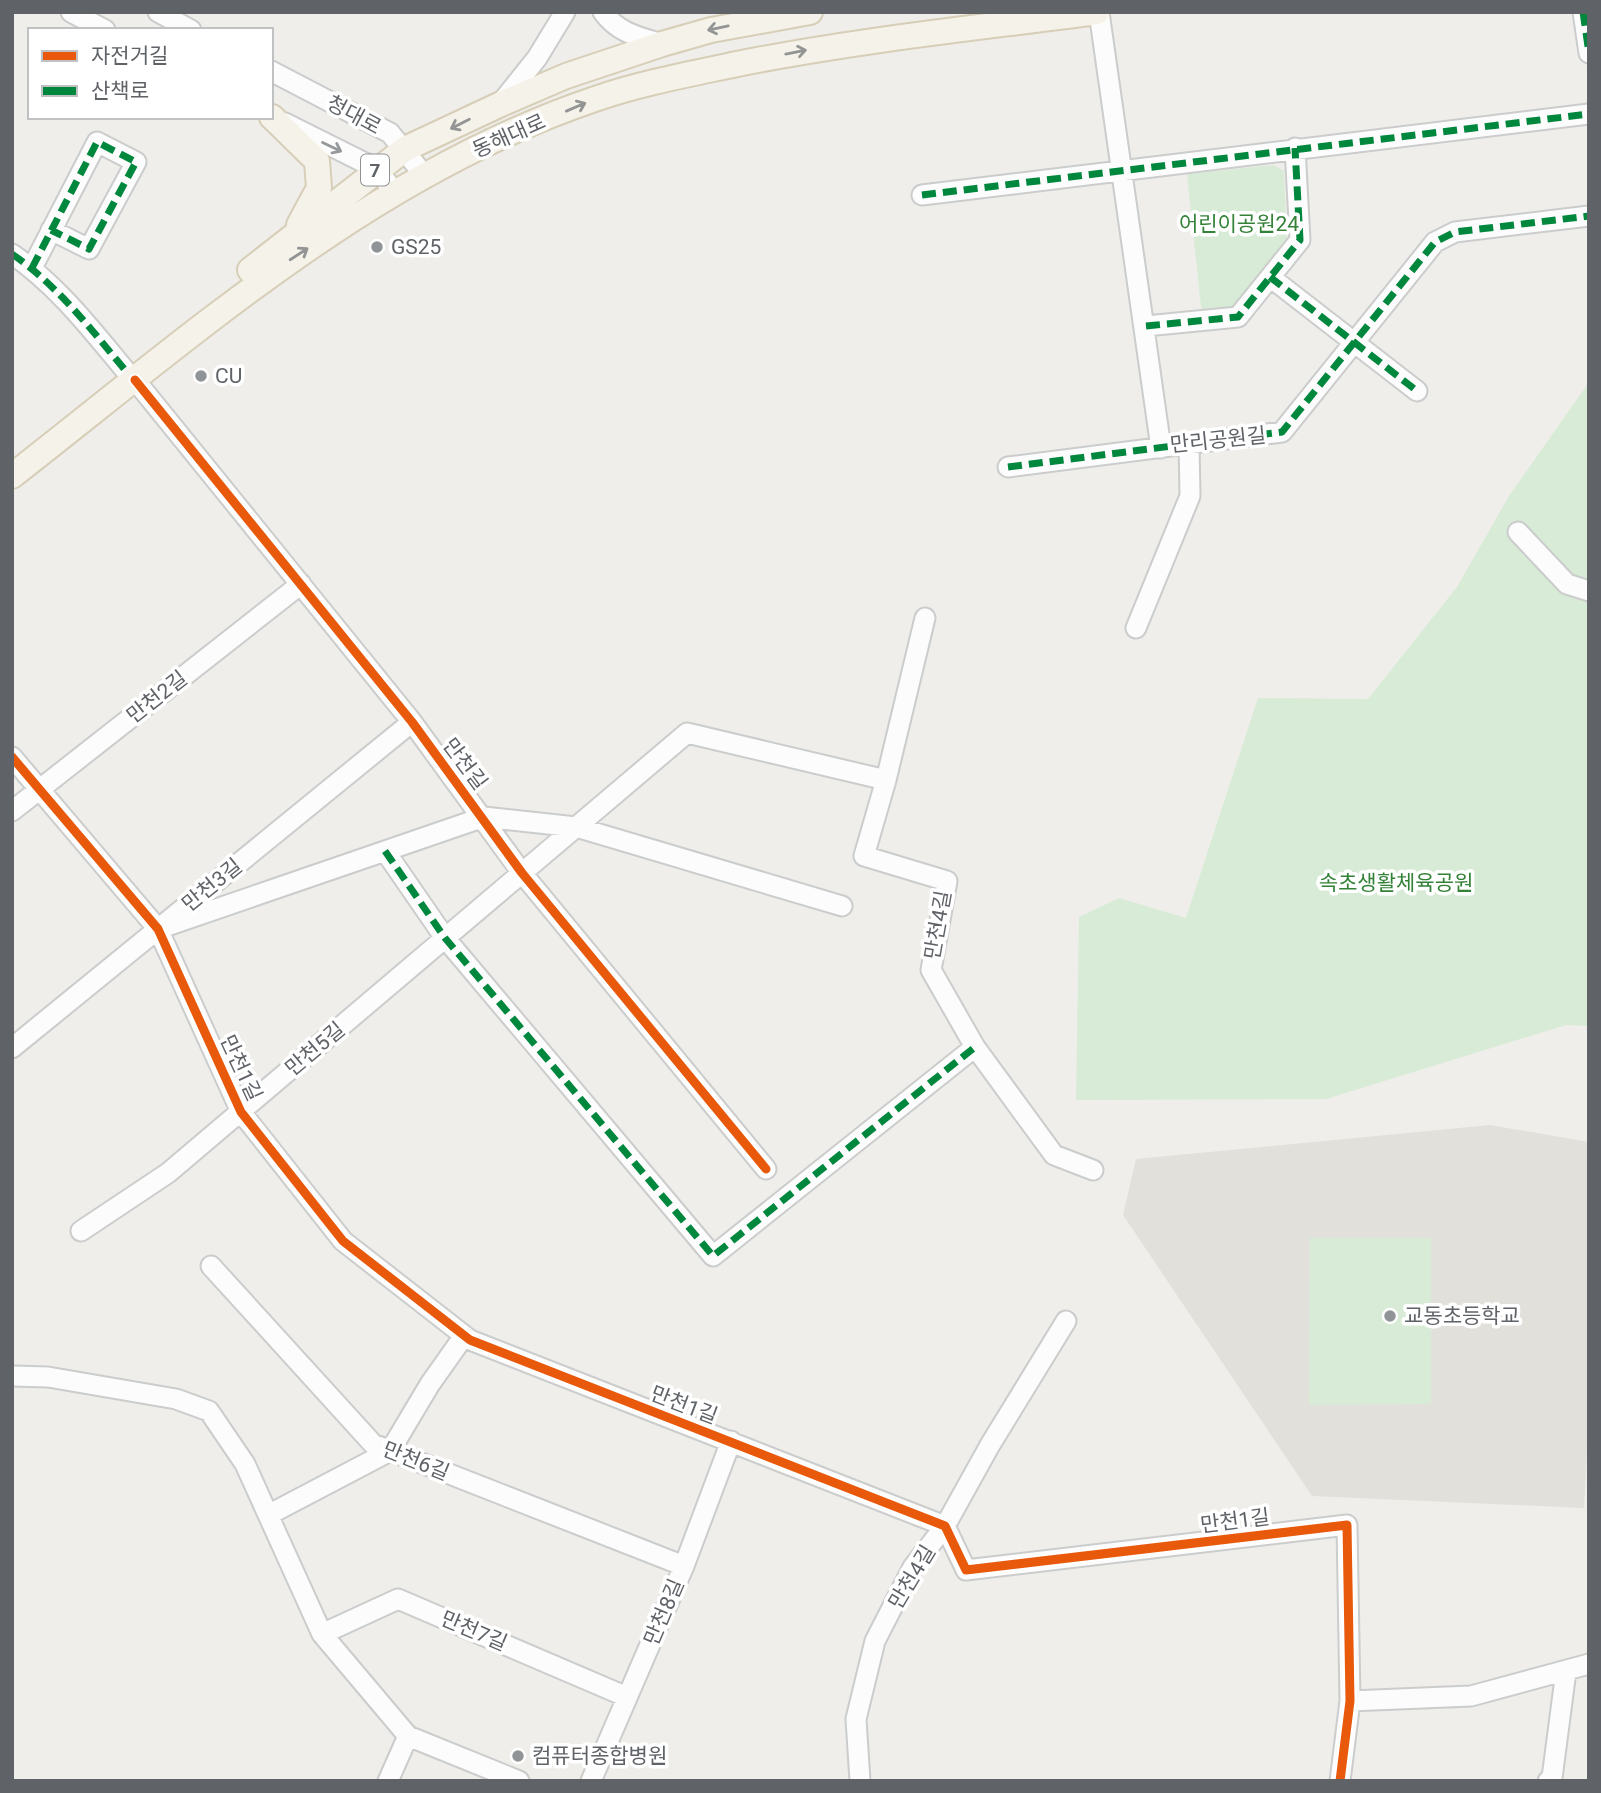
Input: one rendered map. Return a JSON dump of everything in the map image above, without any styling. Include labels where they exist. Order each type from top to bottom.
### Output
[{"type":"main road","name":"동해대로","points":[[12,476],[295,234],[405,149],[566,76],[711,30],[810,12]]},
{"type":"main road","name":"동해대로","points":[[12,461],[278,268],[395,193],[424,175],[595,99],[690,74],[820,47],[1098,12]]},
{"type":"main road","points":[[273,119],[317,161],[319,188],[295,234]]},
{"type":"street","points":[[71,12],[101,28]]},
{"type":"street","points":[[158,12],[189,23]]},
{"type":"street","points":[[501,104],[537,58],[565,12]]},
{"type":"street","points":[[603,12],[611,23],[627,34],[662,44]]},
{"type":"street","name":"만리공원길","points":[[1098,12],[1146,326],[1161,448],[1282,432],[1435,242],[1455,232],[1589,216]]},
{"type":"street","points":[[1583,12],[1589,53]]},
{"type":"street","name":"청대로","points":[[273,72],[390,133],[424,175]]},
{"type":"street","points":[[922,195],[1589,114]]},
{"type":"street","name":"청대로","points":[[273,118],[377,169],[395,193]]},
{"type":"street","points":[[32,268],[51,230],[97,142],[136,162],[89,249],[51,230]]},
{"type":"street","points":[[1146,326],[1238,317],[1300,240],[1295,148]]},
{"type":"street","name":"만천길","points":[[12,254],[32,268],[74,308],[130,375],[412,722],[484,817],[522,873],[766,1169]]},
{"type":"street","points":[[1270,277],[1417,391]]},
{"type":"street","points":[[1136,628],[1190,496],[1189,444]]},
{"type":"street","points":[[1008,467],[1161,448]]},
{"type":"street","points":[[1518,532],[1567,584],[1589,591]]},
{"type":"street","name":"만천2길","points":[[12,811],[301,584]]},
{"type":"street","points":[[576,827],[687,733],[886,779],[925,618]]},
{"type":"street","name":"만천3길","points":[[12,1048],[412,722]]},
{"type":"street","name":"만천1길","points":[[12,757],[158,929],[241,1112],[343,1241],[464,1336],[945,1526],[966,1570],[1347,1525],[1350,1701],[1340,1781]]},
{"type":"street","name":"만천4길","points":[[886,779],[864,856],[947,881],[931,970],[975,1047],[1054,1155],[1093,1170]]},
{"type":"street","points":[[484,817],[576,827],[842,906]]},
{"type":"street","name":"만천길","points":[[158,929],[484,817]]},
{"type":"street","name":"만천5길","points":[[81,1231],[168,1173],[576,827]]},
{"type":"street","points":[[385,851],[445,938],[713,1256],[975,1047]]},
{"type":"street","name":"만천6길","points":[[211,1266],[373,1444],[684,1566]]},
{"type":"street","name":"만천4길","points":[[860,1781],[856,1719],[875,1641],[913,1567],[945,1526],[990,1445],[1066,1321]]},
{"type":"street","points":[[270,1514],[390,1451],[430,1384],[464,1336]]},
{"type":"street","points":[[12,1376],[48,1377],[176,1399],[209,1411],[245,1464],[270,1514],[322,1634],[408,1736],[519,1781]]},
{"type":"street","name":"만천8길","points":[[591,1781],[684,1566],[731,1441]]},
{"type":"street","name":"만천7길","points":[[322,1634],[398,1599],[627,1697]]},
{"type":"street","points":[[1350,1701],[1471,1696],[1589,1664]]},
{"type":"street","points":[[1548,1781],[1552,1778],[1566,1671]]},
{"type":"street","points":[[388,1781],[408,1736]]},
{"type":"shaded area","name":"교동초등학교","points":[[1490,1125],[1589,1142],[1589,1418],[1584,1508],[1312,1496],[1123,1215],[1136,1159]]},
{"type":"green space","name":"어린이공원24","points":[[1274,165],[1284,171],[1287,243],[1232,311],[1202,316],[1187,174]]},
{"type":"green space","name":"속초생활체육공원","points":[[1589,382],[1589,1026],[1566,1025],[1326,1099],[1076,1100],[1079,917],[1119,898],[1186,918],[1258,698],[1368,699],[1457,587],[1509,496]]},
{"type":"green space","points":[[1310,1238],[1431,1238],[1431,1404],[1309,1405]]},
{"type":"marked path","points":[[1583,12],[1589,53]]},
{"type":"marked path","points":[[922,195],[1589,114]]},
{"type":"marked path","points":[[32,268],[97,142],[136,162],[89,249],[51,230]]},
{"type":"marked path","points":[[1146,326],[1238,317],[1300,240],[1295,148]]},
{"type":"marked path","points":[[1008,467],[1282,432],[1435,242],[1455,232],[1589,216]]},
{"type":"marked path","points":[[12,254],[59,294],[125,370]]},
{"type":"marked path","points":[[1270,277],[1417,391]]},
{"type":"marked path","points":[[385,851],[445,938],[713,1256],[975,1047]]},
{"type":"cycle path","points":[[135,380],[412,722],[522,873],[766,1169]]},
{"type":"cycle path","points":[[12,757],[158,929],[241,1112],[343,1241],[470,1340],[945,1526],[966,1570],[1347,1525],[1350,1701],[1340,1781]]},
{"type":"place","name":"GS25","points":[[377,247]]},
{"type":"place","name":"CU","points":[[201,376]]},
{"type":"place","name":"교동초등학교","points":[[1390,1316]]},
{"type":"place","name":"컴퓨터종합병원","points":[[518,1756]]}]
